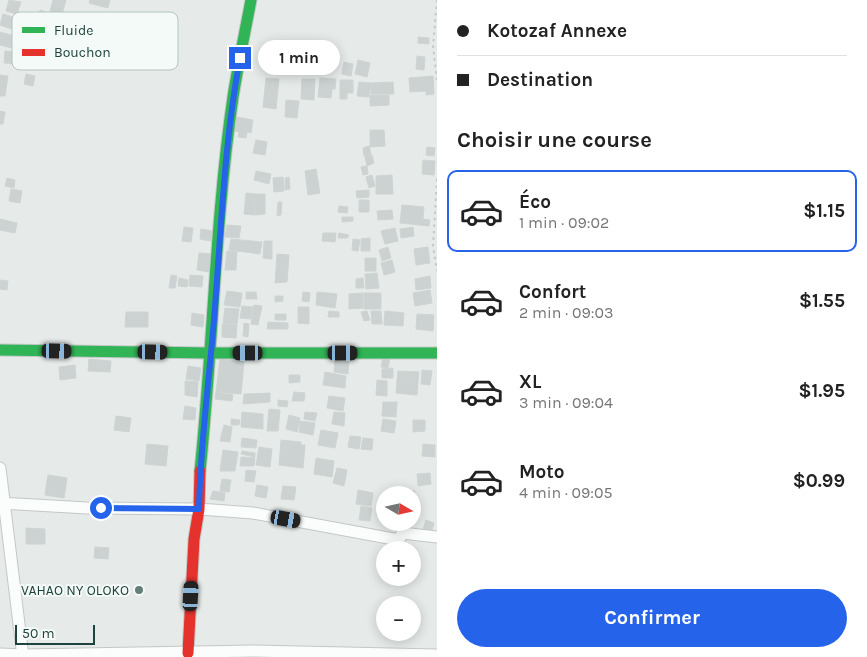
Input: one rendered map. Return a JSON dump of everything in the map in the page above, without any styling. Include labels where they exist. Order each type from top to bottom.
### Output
[{"type":"street","points":[[188,653],[194,539],[199,509],[200,473],[221,210],[233,97],[251,0]]},
{"type":"street","points":[[0,350],[210,353],[437,353]]},
{"type":"street","points":[[0,468],[23,656]]},
{"type":"street","points":[[3,503],[87,508],[199,509],[253,513],[399,540],[402,533],[437,538]]},
{"type":"street","points":[[0,654],[23,656],[253,652],[437,655]]},
{"type":"path","points":[[437,0],[433,46],[437,80]]},
{"type":"path","points":[[437,179],[433,246],[437,271]]},
{"type":"building","points":[[9,0],[21,2],[18,12],[6,11]]},
{"type":"building","points":[[53,0],[66,0],[63,12],[50,11]]},
{"type":"building","points":[[90,0],[110,0],[108,8],[89,3]]},
{"type":"building","points":[[3,14],[12,17],[12,29],[0,25]]},
{"type":"building","points":[[0,32],[11,35],[8,47],[0,45]]},
{"type":"building","points":[[11,35],[12,35],[12,48],[8,47]]},
{"type":"building","points":[[418,37],[429,38],[429,44],[418,43]]},
{"type":"building","points":[[5,51],[12,51],[12,64],[4,63]]},
{"type":"building","points":[[417,56],[425,57],[424,70],[416,69]]},
{"type":"building","points":[[358,60],[370,63],[367,77],[355,74]]},
{"type":"building","points":[[344,62],[353,64],[351,76],[342,74]]},
{"type":"building","points":[[26,74],[35,76],[33,86],[24,84]]},
{"type":"building","points":[[0,75],[8,76],[5,96],[0,96]]},
{"type":"building","points":[[433,76],[434,94],[426,95],[426,91],[410,92],[409,78]]},
{"type":"building","points":[[266,78],[279,79],[276,109],[263,107]]},
{"type":"building","points":[[320,78],[336,79],[335,89],[332,89],[331,98],[318,97]]},
{"type":"building","points":[[302,79],[315,79],[314,100],[301,99]]},
{"type":"building","points":[[340,80],[353,80],[353,93],[347,93],[347,99],[340,99]]},
{"type":"building","points":[[359,82],[371,83],[369,97],[357,96]]},
{"type":"building","points":[[393,82],[394,94],[371,94],[371,83]]},
{"type":"building","points":[[370,95],[389,95],[389,105],[370,106]]},
{"type":"building","points":[[286,100],[299,101],[297,118],[285,117]]},
{"type":"building","points":[[0,111],[5,112],[3,124],[0,124]]},
{"type":"building","points":[[237,117],[253,120],[251,133],[247,132],[246,138],[238,137],[239,132],[235,131]]},
{"type":"building","points":[[370,130],[384,130],[385,146],[370,147]]},
{"type":"building","points":[[256,140],[267,142],[265,155],[253,153]]},
{"type":"building","points":[[369,146],[371,154],[364,156],[363,148]]},
{"type":"building","points":[[427,147],[435,148],[434,156],[426,155]]},
{"type":"building","points":[[372,155],[374,163],[367,166],[365,156]]},
{"type":"building","points":[[423,160],[435,161],[434,175],[422,174]]},
{"type":"building","points":[[367,166],[368,174],[363,175],[361,167]]},
{"type":"building","points":[[316,169],[320,193],[308,195],[305,171]]},
{"type":"building","points":[[256,171],[271,174],[269,184],[254,180]]},
{"type":"building","points":[[372,175],[375,186],[369,188],[366,177]]},
{"type":"building","points":[[392,175],[393,194],[376,194],[376,176]]},
{"type":"building","points":[[283,177],[284,191],[274,192],[273,178]]},
{"type":"building","points":[[289,177],[290,189],[285,190],[285,178]]},
{"type":"building","points":[[7,178],[15,180],[14,188],[5,186]]},
{"type":"building","points":[[11,189],[22,191],[20,203],[9,201]]},
{"type":"building","points":[[369,190],[369,197],[357,198],[356,191]]},
{"type":"building","points":[[246,193],[256,194],[255,215],[244,214]]},
{"type":"building","points":[[256,194],[265,194],[265,214],[255,215]]},
{"type":"building","points":[[359,200],[369,200],[369,212],[359,212]]},
{"type":"building","points":[[278,202],[282,202],[281,215],[277,216]]},
{"type":"building","points":[[402,205],[424,207],[423,219],[430,220],[429,226],[400,223]]},
{"type":"building","points":[[339,206],[348,207],[347,213],[338,212]]},
{"type":"building","points":[[392,210],[393,219],[378,220],[377,211]]},
{"type":"building","points":[[342,217],[353,217],[353,221],[342,222]]},
{"type":"building","points":[[0,219],[17,223],[15,233],[0,230]]},
{"type":"building","points":[[227,225],[241,226],[239,238],[225,237]]},
{"type":"building","points":[[184,227],[193,228],[191,242],[182,241]]},
{"type":"building","points":[[413,227],[414,236],[401,238],[400,229]]},
{"type":"building","points":[[395,228],[398,241],[385,244],[381,231]]},
{"type":"building","points":[[201,229],[212,231],[211,241],[200,239]]},
{"type":"building","points":[[323,233],[336,233],[335,242],[322,241]]},
{"type":"building","points":[[339,233],[349,235],[347,238],[338,238]]},
{"type":"building","points":[[370,238],[370,251],[361,251],[361,239]]},
{"type":"building","points":[[231,239],[262,242],[260,254],[229,250]]},
{"type":"building","points":[[353,239],[360,240],[358,251],[352,250]]},
{"type":"building","points":[[264,241],[272,241],[272,259],[263,258]]},
{"type":"building","points":[[388,247],[391,258],[382,261],[379,250]]},
{"type":"building","points":[[428,247],[430,263],[416,265],[414,249]]},
{"type":"building","points":[[227,251],[237,252],[236,270],[225,270]]},
{"type":"building","points":[[199,253],[211,254],[209,272],[197,270]]},
{"type":"building","points":[[277,254],[289,255],[287,282],[275,283]]},
{"type":"building","points":[[365,258],[376,258],[376,271],[365,271]]},
{"type":"building","points":[[392,260],[395,272],[384,275],[381,263]]},
{"type":"building","points":[[377,273],[379,288],[366,289],[365,274]]},
{"type":"building","points":[[171,275],[177,276],[175,288],[169,288]]},
{"type":"building","points":[[190,275],[203,276],[202,287],[189,286]]},
{"type":"building","points":[[430,276],[431,288],[416,290],[415,279]]},
{"type":"building","points":[[179,278],[188,280],[187,287],[178,286]]},
{"type":"building","points":[[363,278],[364,288],[356,288],[356,279]]},
{"type":"building","points":[[0,280],[8,281],[7,290],[0,289]]},
{"type":"building","points":[[430,290],[432,303],[415,306],[413,293]]},
{"type":"building","points":[[227,291],[242,293],[240,307],[224,305]]},
{"type":"building","points":[[246,292],[256,292],[257,299],[246,299]]},
{"type":"building","points":[[303,292],[310,293],[309,302],[302,301]]},
{"type":"building","points":[[317,292],[337,294],[335,308],[316,305]]},
{"type":"building","points":[[363,293],[363,308],[349,309],[349,294]]},
{"type":"building","points":[[364,293],[381,293],[381,309],[364,309]]},
{"type":"building","points":[[275,296],[283,296],[283,301],[275,302]]},
{"type":"building","points":[[254,305],[262,306],[258,325],[251,324]]},
{"type":"building","points":[[242,306],[253,307],[251,319],[240,318]]},
{"type":"building","points":[[298,307],[309,307],[309,324],[298,323]]},
{"type":"building","points":[[225,308],[239,309],[237,324],[223,323]]},
{"type":"building","points":[[329,311],[339,312],[339,317],[328,317]]},
{"type":"building","points":[[367,311],[370,320],[364,321],[361,312]]},
{"type":"building","points":[[371,311],[381,311],[382,324],[372,324]]},
{"type":"building","points":[[385,311],[404,313],[403,326],[384,325]]},
{"type":"building","points":[[126,312],[148,312],[148,327],[125,327]]},
{"type":"building","points":[[192,313],[204,315],[203,327],[191,325]]},
{"type":"building","points":[[275,314],[286,314],[286,320],[275,320]]},
{"type":"building","points":[[417,314],[434,315],[433,331],[416,329]]},
{"type":"building","points":[[268,322],[288,323],[288,329],[267,329]]},
{"type":"building","points":[[244,323],[249,324],[248,337],[243,336]]},
{"type":"building","points":[[222,324],[237,325],[236,338],[222,337]]},
{"type":"building","points":[[383,357],[390,358],[388,368],[381,367]]},
{"type":"building","points":[[89,359],[111,361],[110,372],[88,371]]},
{"type":"building","points":[[220,359],[244,362],[241,394],[216,392]]},
{"type":"building","points":[[335,360],[349,362],[348,374],[334,372]]},
{"type":"building","points":[[75,365],[76,378],[60,380],[59,367]]},
{"type":"building","points":[[188,366],[201,368],[199,381],[186,379]]},
{"type":"building","points":[[393,368],[393,378],[382,378],[382,369]]},
{"type":"building","points":[[422,370],[432,371],[430,385],[421,384]]},
{"type":"building","points":[[398,371],[419,372],[418,382],[397,381]]},
{"type":"building","points":[[325,372],[346,376],[345,388],[323,385]]},
{"type":"building","points":[[289,375],[300,375],[300,382],[289,383]]},
{"type":"building","points":[[377,380],[387,381],[387,396],[376,395]]},
{"type":"building","points":[[185,381],[198,382],[197,397],[185,395]]},
{"type":"building","points":[[397,381],[418,382],[417,395],[396,393]]},
{"type":"building","points":[[216,392],[233,395],[232,401],[215,399]]},
{"type":"building","points":[[294,392],[305,393],[304,401],[292,401]]},
{"type":"building","points":[[270,393],[270,402],[243,404],[244,394]]},
{"type":"building","points":[[329,396],[345,398],[343,411],[327,408]]},
{"type":"building","points":[[278,400],[288,401],[287,407],[278,406]]},
{"type":"building","points":[[383,402],[397,402],[396,417],[382,416]]},
{"type":"building","points":[[185,406],[196,408],[195,420],[183,419]]},
{"type":"building","points":[[269,409],[280,410],[278,431],[267,431]]},
{"type":"building","points":[[242,412],[263,414],[263,429],[241,427]]},
{"type":"building","points":[[305,412],[317,413],[315,421],[304,419]]},
{"type":"building","points":[[334,412],[345,413],[344,426],[332,424]]},
{"type":"building","points":[[289,415],[300,418],[297,432],[286,429]]},
{"type":"building","points":[[116,416],[131,418],[129,432],[114,430]]},
{"type":"building","points":[[231,419],[240,420],[239,425],[231,425]]},
{"type":"building","points":[[383,419],[396,421],[394,433],[381,431]]},
{"type":"building","points":[[413,420],[425,420],[425,431],[413,432]]},
{"type":"building","points":[[300,421],[315,423],[313,435],[299,432]]},
{"type":"building","points":[[224,425],[232,427],[230,442],[220,441]]},
{"type":"building","points":[[321,430],[338,433],[335,448],[318,445]]},
{"type":"building","points":[[350,436],[361,437],[359,449],[348,447]]},
{"type":"building","points":[[242,438],[257,440],[256,448],[241,447]]},
{"type":"building","points":[[363,438],[373,439],[372,450],[361,449]]},
{"type":"building","points":[[281,440],[301,442],[301,445],[305,445],[303,468],[279,465]]},
{"type":"building","points":[[147,444],[168,446],[166,466],[145,464]]},
{"type":"building","points":[[423,444],[435,445],[435,457],[422,456]]},
{"type":"building","points":[[259,447],[272,449],[270,467],[256,465]]},
{"type":"building","points":[[223,450],[238,452],[235,471],[220,471]]},
{"type":"building","points":[[242,451],[255,453],[255,457],[241,454]]},
{"type":"building","points":[[241,457],[255,458],[254,466],[240,466]]},
{"type":"building","points":[[316,458],[334,461],[332,477],[314,474]]},
{"type":"building","points":[[337,468],[347,470],[344,486],[333,483]]},
{"type":"building","points":[[246,470],[256,471],[254,482],[245,481]]},
{"type":"building","points":[[430,473],[431,484],[418,486],[417,474]]},
{"type":"building","points":[[48,475],[67,478],[64,498],[45,495]]},
{"type":"building","points":[[222,479],[231,480],[229,492],[220,491]]},
{"type":"building","points":[[257,485],[268,487],[266,498],[255,496]]},
{"type":"building","points":[[283,486],[296,487],[294,500],[281,499]]},
{"type":"building","points":[[358,490],[373,493],[371,506],[356,504]]},
{"type":"building","points":[[213,491],[225,493],[224,501],[210,499]]},
{"type":"building","points":[[361,506],[372,508],[370,521],[359,520]]},
{"type":"building","points":[[426,520],[434,523],[431,534],[422,532]]},
{"type":"building","points":[[26,528],[45,529],[45,544],[26,544]]},
{"type":"building","points":[[95,547],[109,548],[108,559],[94,558]]},
{"type":"traffic: fast","points":[[200,471],[227,143],[235,85],[251,0]]},
{"type":"traffic: fast","points":[[0,350],[210,353],[437,353]]},
{"type":"traffic: jam","points":[[188,653],[194,539],[199,509],[200,471]]},
{"type":"place","name":"VAHAO NY OLOKO","points":[[139,590]]},
{"type":"route","points":[[101,508],[199,509],[200,473],[213,332],[221,210],[233,97],[240,58]]}]
